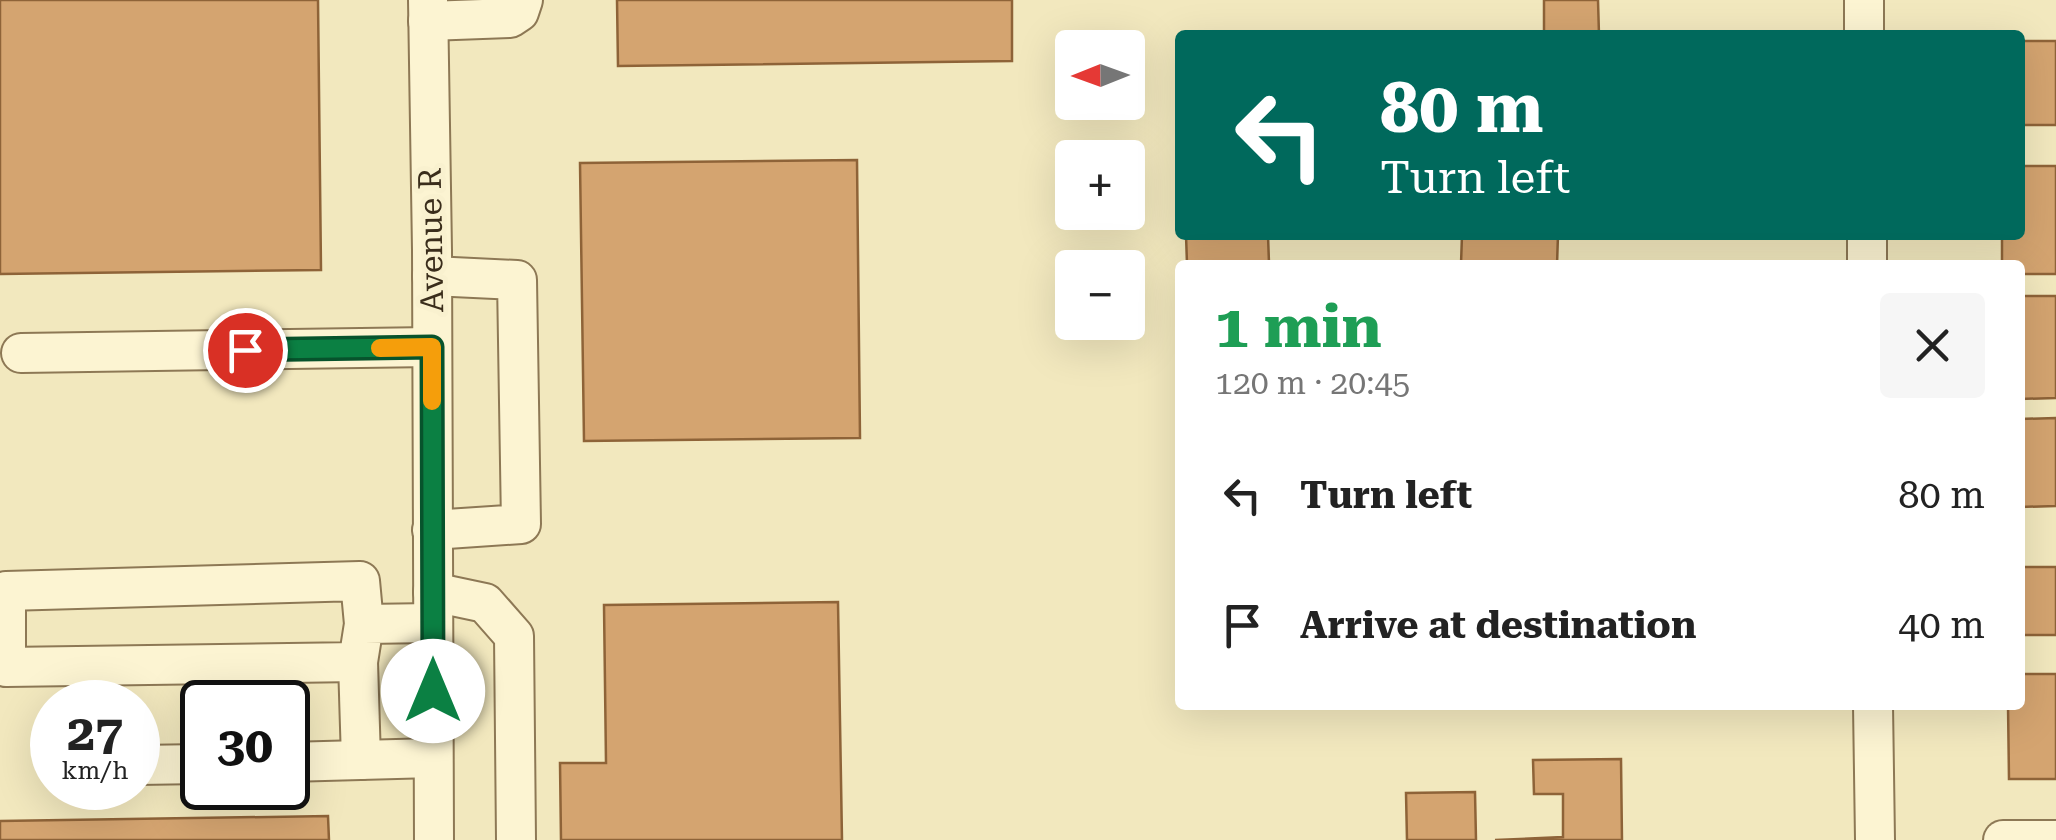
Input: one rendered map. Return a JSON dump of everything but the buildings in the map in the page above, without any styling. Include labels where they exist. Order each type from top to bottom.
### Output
[{"type":"street","points":[[428,11],[510,18],[519,12],[523,0]]},
{"type":"street","points":[[1864,0],[1864,30]]},
{"type":"street","name":"Avenue R","points":[[428,11],[434,840]]},
{"type":"street","points":[[432,276],[517,280],[521,524],[432,530]]},
{"type":"street","points":[[20,353],[432,347]]},
{"type":"street","points":[[358,662],[6,668],[6,590],[360,580],[364,624],[358,662],[361,760]]},
{"type":"street","points":[[364,624],[433,607],[485,603],[514,636],[516,840]]},
{"type":"street","points":[[1873,710],[1875,840]]},
{"type":"street","points":[[310,761],[434,758]]},
{"type":"street","points":[[2003,840],[2056,840]]},
{"type":"slow traffic","points":[[380,348],[432,347],[432,401]]},
{"type":"route","points":[[245,350],[432,347],[433,691]]}]
